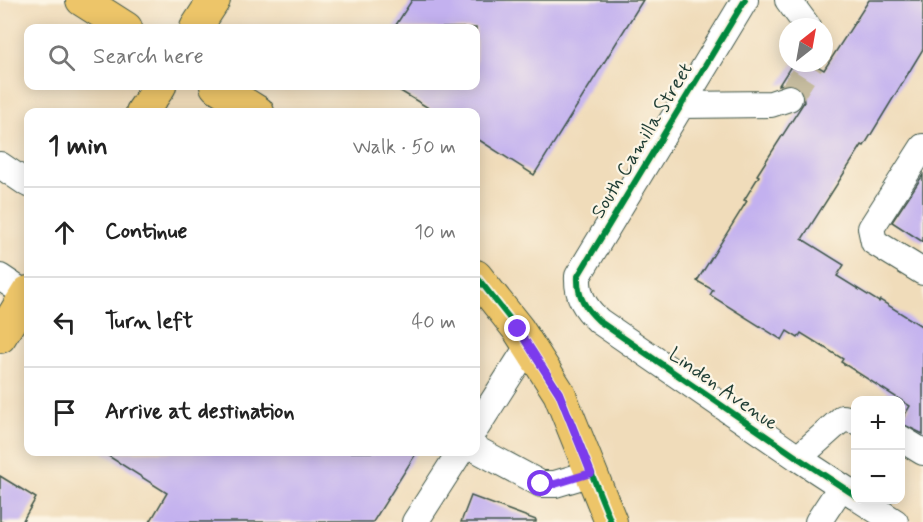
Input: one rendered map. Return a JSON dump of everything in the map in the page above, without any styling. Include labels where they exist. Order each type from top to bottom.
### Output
[{"type":"main road","points":[[82,0],[120,24]]},
{"type":"main road","points":[[199,24],[214,0]]},
{"type":"main road","points":[[145,108],[157,90]]},
{"type":"main road","points":[[222,90],[252,108]]},
{"type":"main road","points":[[480,281],[518,329],[559,393],[611,522]]},
{"type":"main road","points":[[0,337],[24,299]]},
{"type":"street","name":"South Camilla Street","points":[[581,299],[578,276],[745,0]]},
{"type":"street","points":[[788,0],[801,18]]},
{"type":"street","points":[[681,105],[771,104],[789,98]]},
{"type":"street","points":[[923,147],[871,228],[874,242],[923,272]]},
{"type":"street","points":[[0,165],[24,181]]},
{"type":"street","points":[[0,277],[24,291]]},
{"type":"street","name":"Linden Avenue","points":[[581,299],[587,311],[599,321],[798,459],[851,493]]},
{"type":"street","points":[[480,422],[529,345]]},
{"type":"street","points":[[798,459],[843,418],[851,420]]},
{"type":"street","points":[[905,441],[923,452]]},
{"type":"street","points":[[480,451],[541,484],[555,484],[591,473]]},
{"type":"street","points":[[415,522],[457,456]]},
{"type":"street","points":[[818,522],[851,496]]},
{"type":"street","name":"Linden Avenue","points":[[868,504],[896,522]]},
{"type":"building","points":[[412,0],[643,0],[534,175],[480,141],[480,108],[428,108],[399,90],[480,90],[480,24],[397,24]]},
{"type":"building","points":[[869,0],[923,0],[923,49],[864,146],[862,145],[802,239],[844,265],[837,276],[923,327],[923,434],[905,425],[905,414],[910,406],[905,403],[905,396],[894,396],[841,362],[843,359],[801,333],[798,338],[787,331],[782,340],[710,295],[713,290],[697,281],[747,201],[744,200],[759,176],[757,175],[804,102],[803,93],[798,86],[791,83],[779,85],[787,72],[833,72],[833,56]]},
{"type":"building","points":[[923,175],[923,242],[892,222]]},
{"type":"building","points":[[108,456],[414,456],[373,522],[150,522],[167,493]]},
{"type":"building","points":[[0,476],[36,498],[22,522],[0,522]]},
{"type":"building","points":[[471,496],[536,520],[536,522],[461,522]]},
{"type":"tunnel","points":[[789,98],[805,72]]},
{"type":"cycle path","points":[[745,0],[578,276],[579,290],[586,306],[599,321],[851,493]]},
{"type":"cycle path","points":[[480,281],[518,329],[559,393],[611,522]]},
{"type":"route","points":[[518,329],[559,393],[591,473],[555,484],[541,484]]}]
